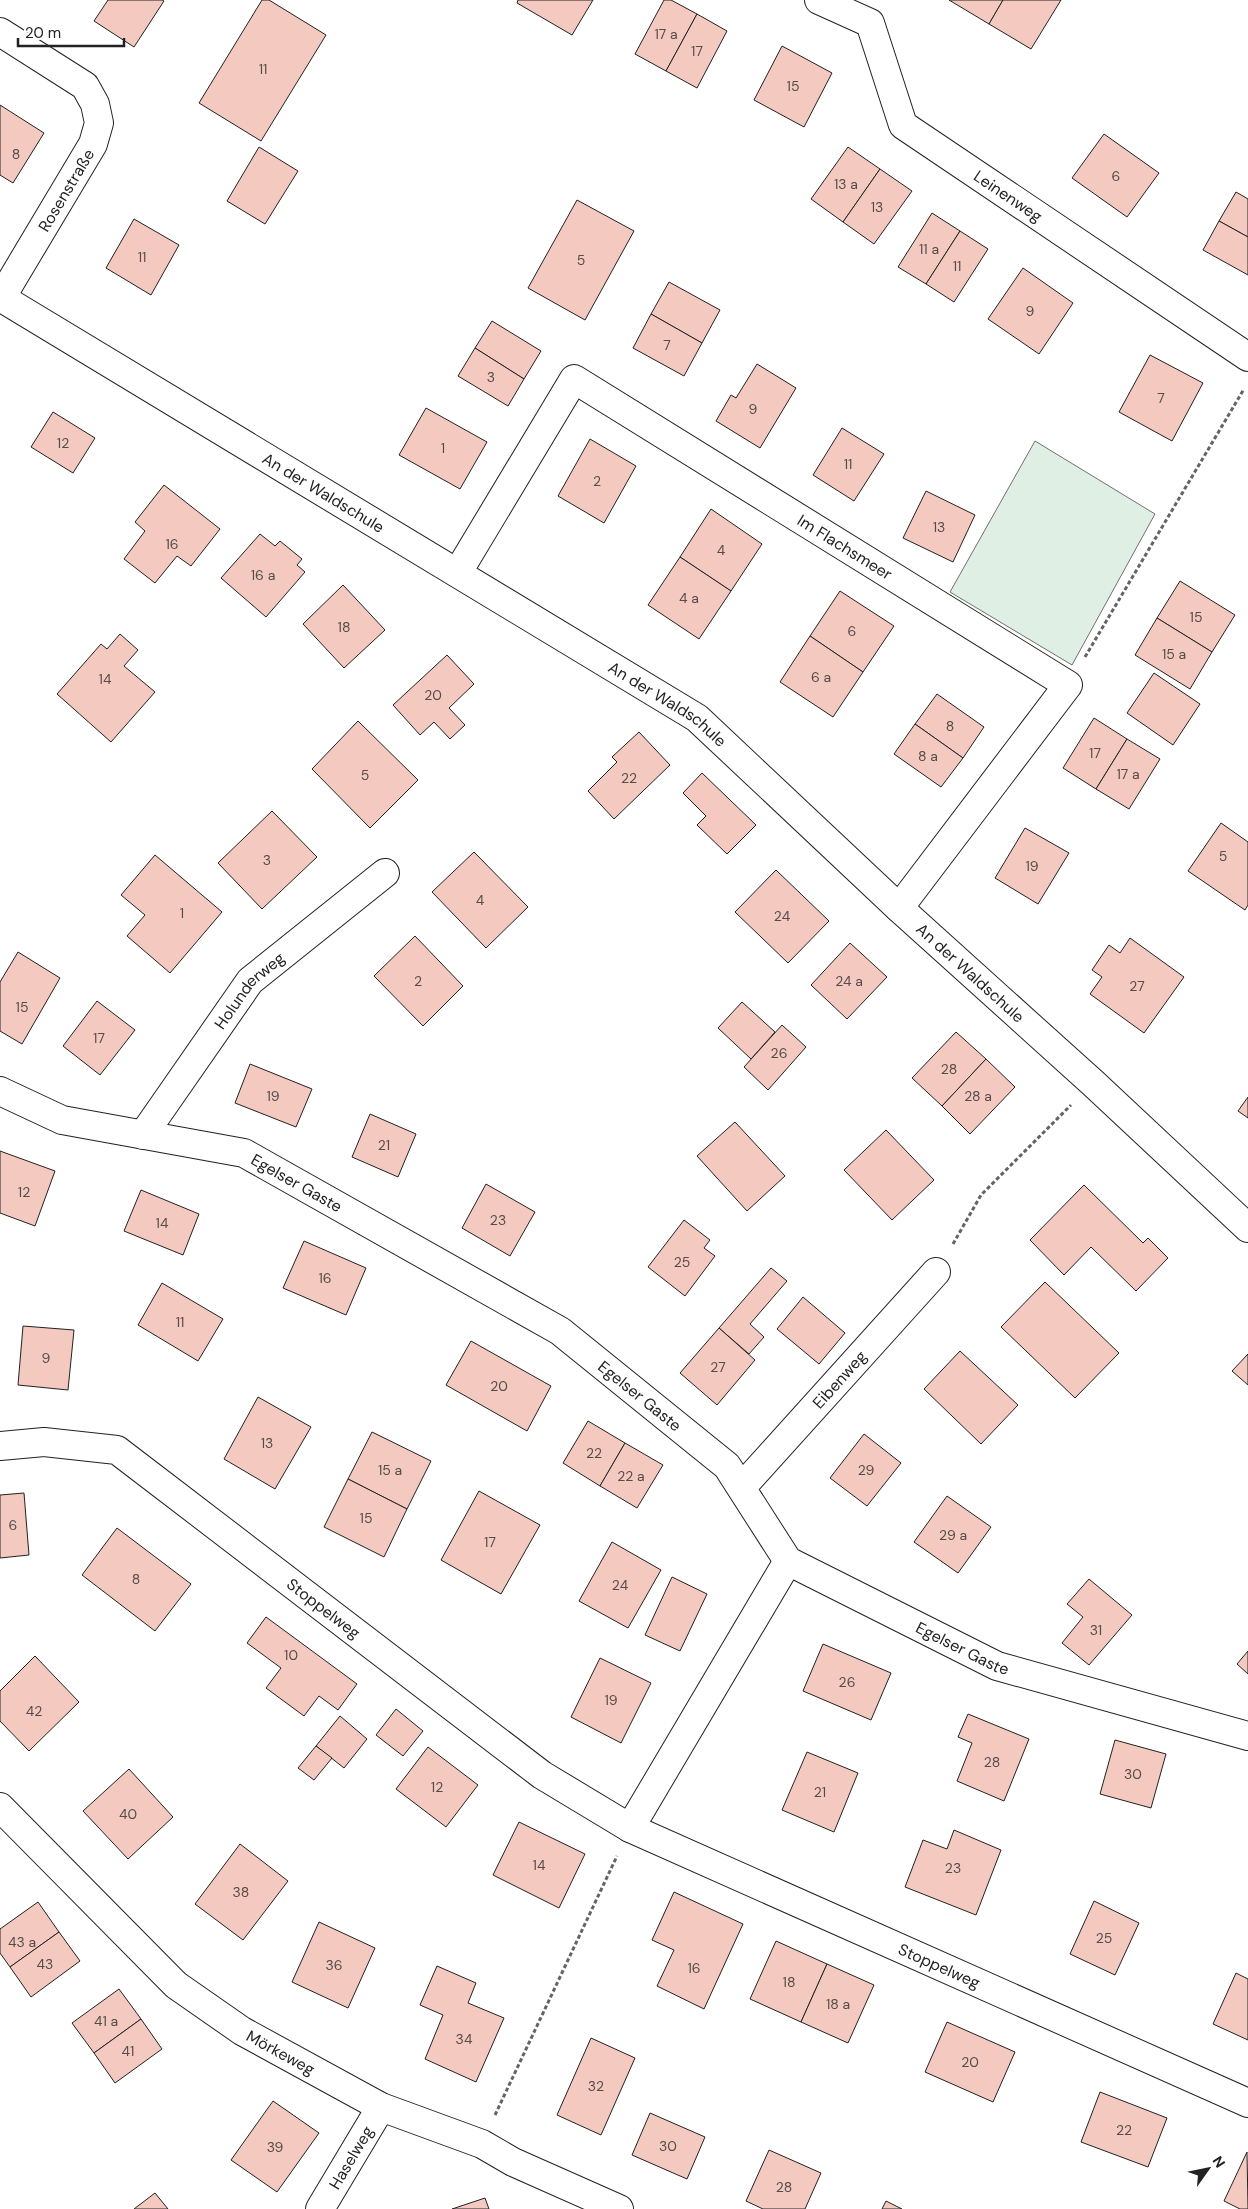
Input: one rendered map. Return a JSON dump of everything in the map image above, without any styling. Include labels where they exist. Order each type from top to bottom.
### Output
[{"type":"street","name":"Leinenweg","points":[[819,0],[870,23],[903,125],[1248,357]]},
{"type":"street","name":"Rosenstraße","points":[[0,32],[84,86],[95,104],[99,123],[93,144],[1,297]]},
{"type":"street","name":"An der Waldschule","points":[[1,297],[697,718],[899,908],[1093,1083],[1248,1228]]},
{"type":"street","name":"Im Flachsmeer","points":[[458,572],[574,379],[1068,685]]},
{"type":"street","points":[[899,908],[1068,685]]},
{"type":"street","name":"Holunderweg","points":[[143,1134],[250,981],[385,873]]},
{"type":"street","name":"Egelser Gaste","points":[[0,1091],[62,1120],[244,1153],[560,1331],[727,1466],[788,1560],[997,1666],[1248,1736]]},
{"type":"street","name":"Eibenweg","points":[[742,1487],[936,1272]]},
{"type":"street","name":"Stoppelweg","points":[[0,1446],[44,1442],[117,1450],[542,1775],[630,1828],[1248,2103]]},
{"type":"street","points":[[630,1828],[788,1560]]},
{"type":"street","name":"Mörkeweg","points":[[0,1807],[176,1985],[242,2031],[381,2106],[482,2144],[513,2162],[620,2209]]},
{"type":"street","name":"Haselweg","points":[[320,2209],[381,2106]]},
{"type":"path","points":[[1068,685],[1248,382]]},
{"type":"path","points":[[936,1272],[982,1195],[1093,1083]]},
{"type":"path","points":[[482,2144],[630,1828]]},
{"type":"green space","points":[[1035,441],[1155,514],[1072,665],[950,592]]},
{"type":"building","points":[[108,0],[164,1],[134,47],[94,21]]},
{"type":"building","points":[[262,0],[269,0],[326,35],[261,141],[199,103]]},
{"type":"building","points":[[518,0],[593,0],[572,35],[517,3]]},
{"type":"building","points":[[664,0],[671,0],[697,14],[666,71],[635,54]]},
{"type":"building","points":[[949,0],[1003,0],[989,24]]},
{"type":"building","points":[[1003,0],[1061,0],[1031,49],[989,24]]},
{"type":"building","points":[[697,14],[727,31],[697,88],[666,71]]},
{"type":"building","points":[[782,46],[832,73],[804,127],[754,100]]},
{"type":"building","points":[[0,105],[44,133],[13,183],[0,175]]},
{"type":"building","points":[[1104,134],[1159,173],[1127,217],[1072,178]]},
{"type":"building","points":[[259,147],[298,171],[265,224],[227,201]]},
{"type":"building","points":[[848,147],[880,169],[843,222],[811,199]]},
{"type":"building","points":[[880,169],[912,191],[874,244],[843,222]]},
{"type":"building","points":[[1236,192],[1248,199],[1248,237],[1219,221]]},
{"type":"building","points":[[577,200],[634,231],[585,320],[528,288]]},
{"type":"building","points":[[932,213],[960,231],[926,284],[898,267]]},
{"type":"building","points":[[134,219],[179,245],[151,295],[106,268]]},
{"type":"building","points":[[1219,221],[1248,237],[1248,275],[1203,250]]},
{"type":"building","points":[[960,231],[988,249],[954,302],[926,284]]},
{"type":"building","points":[[1023,268],[1073,303],[1039,354],[988,319]]},
{"type":"building","points":[[669,282],[720,310],[702,343],[651,314]]},
{"type":"building","points":[[651,314],[702,343],[684,376],[633,348]]},
{"type":"building","points":[[492,321],[541,351],[524,379],[475,348]]},
{"type":"building","points":[[475,348],[524,379],[508,406],[458,376]]},
{"type":"building","points":[[1150,355],[1203,383],[1172,441],[1119,412]]},
{"type":"building","points":[[757,364],[796,388],[760,448],[716,421],[731,395],[736,398]]},
{"type":"building","points":[[426,408],[487,442],[460,489],[399,455]]},
{"type":"building","points":[[53,412],[95,438],[73,473],[31,447]]},
{"type":"building","points":[[842,428],[884,454],[854,501],[813,475]]},
{"type":"building","points":[[590,439],[636,466],[604,523],[558,496]]},
{"type":"building","points":[[164,485],[220,529],[191,566],[177,556],[155,583],[124,559],[145,531],[135,522]]},
{"type":"building","points":[[926,491],[975,515],[953,562],[903,538]]},
{"type":"building","points":[[711,509],[762,544],[731,591],[680,557]]},
{"type":"building","points":[[260,534],[275,546],[280,541],[302,559],[297,565],[305,572],[266,617],[221,578]]},
{"type":"building","points":[[680,557],[731,591],[699,639],[648,605]]},
{"type":"building","points":[[1180,581],[1235,615],[1212,652],[1157,618]]},
{"type":"building","points":[[343,585],[385,630],[344,668],[303,624]]},
{"type":"building","points":[[840,591],[894,626],[863,672],[810,636]]},
{"type":"building","points":[[1157,618],[1212,652],[1190,689],[1135,655]]},
{"type":"building","points":[[120,634],[138,650],[124,666],[155,692],[111,742],[57,694],[101,644],[107,649]]},
{"type":"building","points":[[810,636],[863,672],[833,717],[780,682]]},
{"type":"building","points":[[447,655],[474,684],[449,708],[465,725],[450,739],[434,722],[420,735],[393,705]]},
{"type":"building","points":[[1154,673],[1200,704],[1173,745],[1127,713]]},
{"type":"building","points":[[937,694],[984,727],[963,758],[915,724]]},
{"type":"building","points":[[1094,718],[1127,739],[1096,789],[1063,768]]},
{"type":"building","points":[[358,721],[418,780],[370,828],[312,769]]},
{"type":"building","points":[[915,724],[963,758],[941,787],[894,754]]},
{"type":"building","points":[[639,732],[670,765],[614,819],[588,791],[617,762],[612,757]]},
{"type":"building","points":[[1127,739],[1160,759],[1129,809],[1096,789]]},
{"type":"building","points":[[702,773],[756,825],[727,854],[697,825],[706,816],[683,793]]},
{"type":"building","points":[[272,811],[317,857],[262,909],[218,863]]},
{"type":"building","points":[[1221,823],[1248,842],[1248,905],[1245,910],[1188,871]]},
{"type":"building","points":[[1025,828],[1069,853],[1038,904],[995,878]]},
{"type":"building","points":[[474,852],[528,907],[486,948],[432,892]]},
{"type":"building","points":[[155,855],[222,912],[170,973],[127,936],[145,915],[121,895]]},
{"type":"building","points":[[776,870],[829,921],[788,963],[735,912]]},
{"type":"building","points":[[415,936],[463,986],[423,1026],[374,976]]},
{"type":"building","points":[[1130,938],[1184,977],[1144,1033],[1090,994],[1102,977],[1092,970],[1109,945],[1120,953]]},
{"type":"building","points":[[850,943],[887,977],[847,1019],[811,985]]},
{"type":"building","points":[[18,952],[60,978],[22,1044],[0,1031],[0,982]]},
{"type":"building","points":[[97,1001],[135,1030],[100,1075],[63,1046]]},
{"type":"building","points":[[742,1002],[775,1032],[751,1059],[718,1028]]},
{"type":"building","points":[[782,1025],[806,1047],[768,1090],[744,1067]]},
{"type":"building","points":[[956,1032],[986,1059],[942,1106],[912,1078]]},
{"type":"building","points":[[986,1059],[1015,1087],[970,1134],[942,1106]]},
{"type":"building","points":[[250,1064],[312,1089],[296,1127],[235,1103]]},
{"type":"building","points":[[1248,1097],[1248,1118],[1238,1111]]},
{"type":"building","points":[[370,1114],[416,1134],[398,1177],[352,1157]]},
{"type":"building","points":[[735,1122],[785,1176],[747,1211],[697,1156]]},
{"type":"building","points":[[886,1130],[934,1180],[892,1220],[844,1170]]},
{"type":"building","points":[[0,1151],[55,1171],[35,1226],[0,1213]]},
{"type":"building","points":[[486,1184],[535,1212],[510,1256],[462,1228]]},
{"type":"building","points":[[1084,1185],[1143,1243],[1148,1238],[1168,1258],[1136,1291],[1091,1247],[1064,1275],[1030,1240]]},
{"type":"building","points":[[141,1190],[199,1214],[183,1255],[124,1231]]},
{"type":"building","points":[[684,1220],[710,1240],[704,1248],[715,1256],[685,1296],[648,1267]]},
{"type":"building","points":[[304,1241],[366,1268],[346,1315],[283,1288]]},
{"type":"building","points":[[771,1268],[787,1281],[750,1324],[764,1337],[749,1354],[719,1328]]},
{"type":"building","points":[[1045,1282],[1119,1353],[1075,1398],[1001,1327]]},
{"type":"building","points":[[162,1283],[223,1319],[198,1361],[138,1325]]},
{"type":"building","points":[[803,1297],[845,1333],[819,1364],[777,1329]]},
{"type":"building","points":[[23,1326],[74,1330],[68,1390],[18,1385]]},
{"type":"building","points":[[719,1328],[755,1360],[717,1405],[680,1373]]},
{"type":"building","points":[[471,1341],[551,1386],[527,1431],[446,1385]]},
{"type":"building","points":[[960,1351],[1018,1405],[981,1444],[924,1389]]},
{"type":"building","points":[[1248,1354],[1248,1385],[1232,1371]]},
{"type":"building","points":[[258,1397],[311,1427],[275,1489],[224,1459]]},
{"type":"building","points":[[588,1421],[625,1443],[600,1486],[563,1463]]},
{"type":"building","points":[[372,1432],[431,1461],[407,1509],[348,1479]]},
{"type":"building","points":[[864,1434],[901,1463],[867,1506],[830,1478]]},
{"type":"building","points":[[625,1443],[663,1465],[637,1508],[600,1486]]},
{"type":"building","points":[[348,1479],[407,1509],[384,1557],[324,1527]]},
{"type":"building","points":[[479,1491],[540,1525],[501,1594],[441,1560]]},
{"type":"building","points":[[24,1493],[29,1555],[0,1558],[0,1495]]},
{"type":"building","points":[[947,1496],[991,1527],[958,1573],[914,1542]]},
{"type":"building","points":[[117,1528],[191,1584],[155,1631],[82,1575]]},
{"type":"building","points":[[612,1542],[661,1570],[628,1628],[579,1601]]},
{"type":"building","points":[[672,1577],[707,1594],[680,1651],[645,1635]]},
{"type":"building","points":[[1089,1579],[1132,1615],[1089,1665],[1062,1643],[1083,1617],[1067,1604]]},
{"type":"building","points":[[266,1617],[357,1684],[338,1710],[319,1696],[304,1716],[266,1688],[281,1668],[247,1643]]},
{"type":"building","points":[[823,1644],[891,1673],[871,1720],[803,1691]]},
{"type":"building","points":[[1248,1651],[1248,1674],[1237,1664]]},
{"type":"building","points":[[35,1656],[79,1702],[29,1751],[0,1721],[0,1691]]},
{"type":"building","points":[[600,1658],[651,1683],[621,1743],[571,1717]]},
{"type":"building","points":[[396,1709],[423,1731],[403,1756],[376,1735]]},
{"type":"building","points":[[968,1714],[1029,1739],[1004,1801],[957,1781],[972,1743],[958,1737]]},
{"type":"building","points":[[340,1716],[367,1739],[344,1768],[316,1746]]},
{"type":"building","points":[[1115,1740],[1166,1754],[1151,1808],[1100,1794]]},
{"type":"building","points":[[316,1746],[332,1758],[314,1780],[298,1768]]},
{"type":"building","points":[[428,1747],[478,1785],[446,1827],[396,1789]]},
{"type":"building","points":[[807,1752],[858,1773],[834,1832],[782,1810]]},
{"type":"building","points":[[129,1769],[173,1817],[128,1859],[83,1811]]},
{"type":"building","points":[[519,1822],[585,1854],[559,1908],[493,1875]]},
{"type":"building","points":[[954,1830],[1001,1850],[976,1915],[905,1887],[923,1840],[947,1849]]},
{"type":"building","points":[[240,1844],[288,1881],[243,1940],[195,1904]]},
{"type":"building","points":[[674,1892],[743,1924],[704,2009],[657,1986],[674,1950],[652,1940]]},
{"type":"building","points":[[1094,1901],[1139,1923],[1115,1975],[1070,1954]]},
{"type":"building","points":[[38,1902],[59,1932],[10,1967],[0,1953],[0,1929]]},
{"type":"building","points":[[319,1922],[375,1948],[348,2008],[292,1982]]},
{"type":"building","points":[[59,1932],[80,1961],[31,1997],[10,1967]]},
{"type":"building","points":[[776,1941],[827,1964],[801,2022],[750,1999]]},
{"type":"building","points":[[827,1964],[874,1985],[848,2043],[801,2022]]},
{"type":"building","points":[[437,1966],[476,1983],[468,2003],[504,2018],[476,2082],[425,2059],[443,2015],[420,2005]]},
{"type":"building","points":[[1236,1973],[1248,1979],[1248,2040],[1213,2024]]},
{"type":"building","points":[[119,1989],[141,2019],[94,2053],[72,2023]]},
{"type":"building","points":[[141,2019],[162,2049],[115,2083],[94,2053]]},
{"type":"building","points":[[947,2022],[1015,2052],[993,2102],[925,2072]]},
{"type":"building","points":[[591,2038],[635,2058],[601,2135],[557,2115]]},
{"type":"building","points":[[1100,2092],[1167,2118],[1148,2167],[1081,2142]]},
{"type":"building","points":[[273,2101],[319,2133],[277,2192],[231,2160]]},
{"type":"building","points":[[650,2113],[705,2137],[687,2179],[632,2155]]},
{"type":"building","points":[[769,2150],[821,2173],[805,2209],[763,2209],[746,2201]]},
{"type":"building","points":[[1247,2152],[1248,2209],[1240,2209],[1224,2201]]},
{"type":"building","points":[[155,2193],[168,2209],[134,2209]]},
{"type":"building","points":[[485,2198],[489,2209],[452,2209]]},
{"type":"building","points":[[886,2201],[902,2209],[882,2209]]}]
